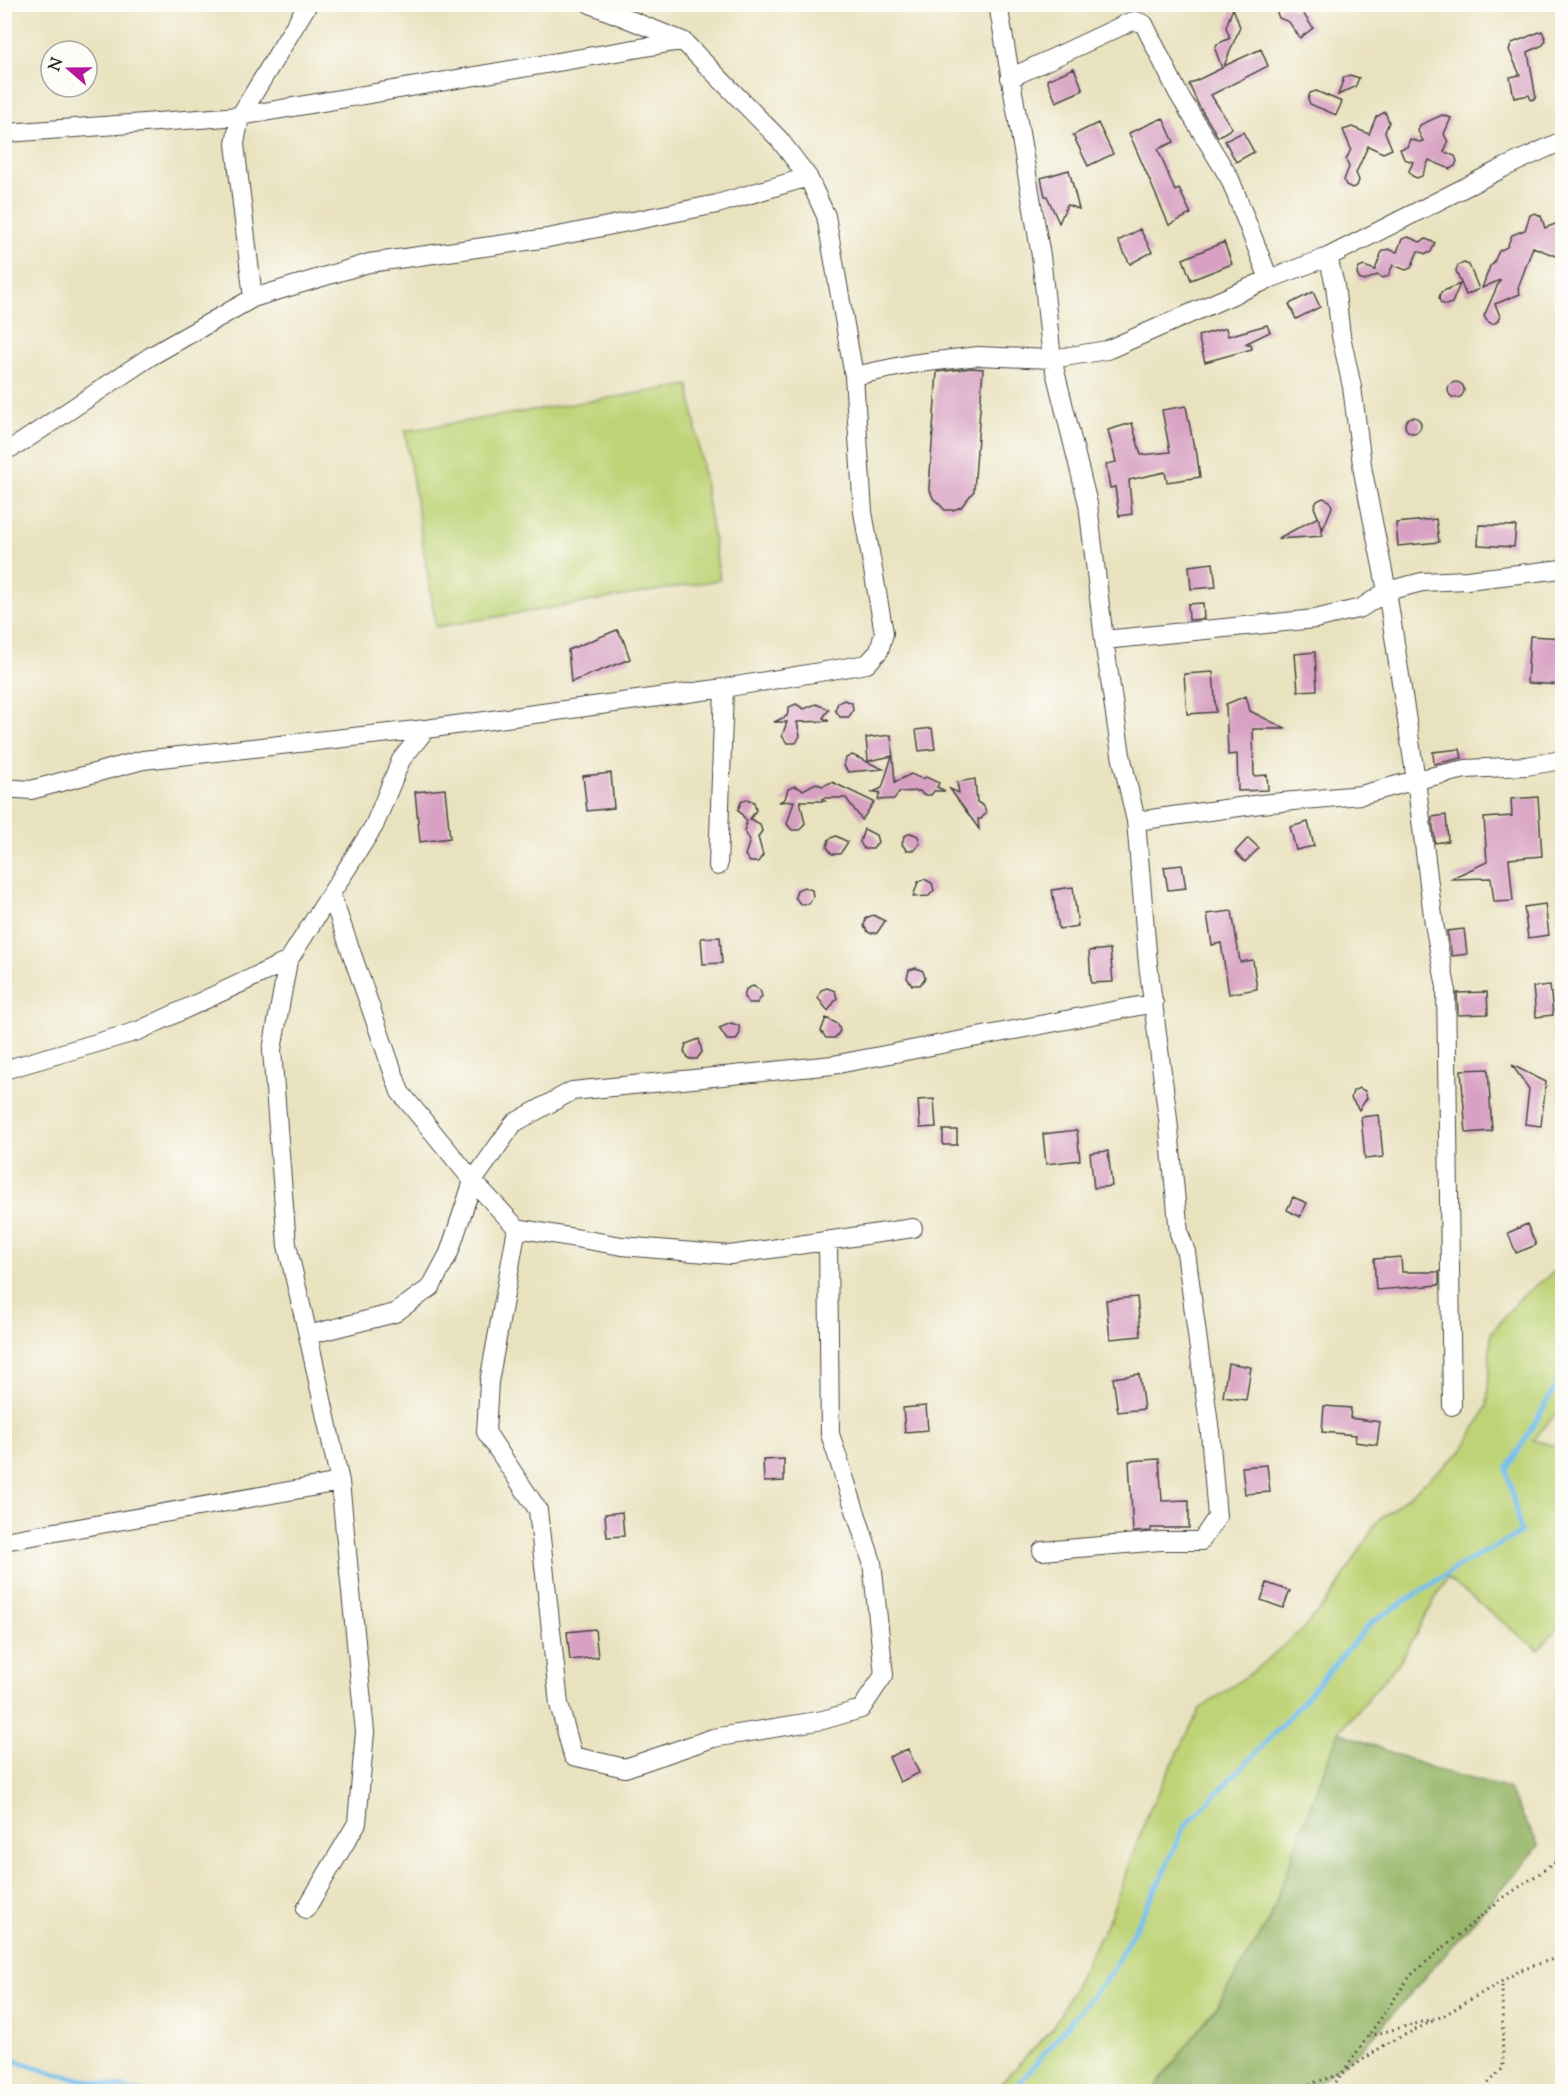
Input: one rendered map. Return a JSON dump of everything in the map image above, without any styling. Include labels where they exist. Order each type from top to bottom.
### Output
[{"type":"street","points":[[253,298],[235,144],[240,116],[308,4]]},
{"type":"street","points":[[4,788],[31,790],[143,760],[426,729],[723,688],[867,664],[879,651],[884,633],[863,512],[854,376],[826,216],[808,177],[779,139],[683,41],[590,4]]},
{"type":"street","points":[[998,4],[1041,256],[1052,359],[1088,504],[1104,640],[1121,755],[1136,821],[1148,964],[1168,1119],[1179,1233],[1186,1252],[1210,1432],[1217,1517],[1201,1541],[1161,1541],[1042,1551]]},
{"type":"street","points":[[1010,78],[1130,22],[1136,21],[1144,24],[1178,93],[1230,179],[1269,279]]},
{"type":"street","points":[[7,133],[240,116],[683,41]]},
{"type":"street","points":[[854,376],[911,364],[978,356],[1052,359],[1107,350],[1269,279],[1328,257],[1503,168],[1563,141]]},
{"type":"street","points":[[4,451],[19,444],[151,356],[253,298],[369,263],[548,238],[717,204],[808,177]]},
{"type":"street","points":[[1328,257],[1335,285],[1341,336],[1352,387],[1363,472],[1387,591],[1416,780],[1434,924],[1446,987],[1452,1406]]},
{"type":"street","points":[[1104,640],[1315,619],[1361,608],[1387,591],[1422,582],[1457,581],[1563,569]]},
{"type":"street","points":[[718,866],[723,688]]},
{"type":"street","points":[[306,1909],[357,1823],[365,1732],[340,1482],[286,1245],[272,1050],[288,961],[374,826],[401,760],[426,729]]},
{"type":"street","points":[[1136,821],[1261,804],[1361,795],[1466,769],[1526,766],[1563,760]]},
{"type":"street","points":[[331,894],[400,1092],[473,1181],[517,1228],[622,1246],[730,1256],[913,1228]]},
{"type":"street","points":[[4,1070],[138,1031],[288,961]]},
{"type":"street","points":[[308,1335],[394,1313],[431,1287],[449,1253],[473,1181],[514,1123],[572,1091],[833,1065],[1154,1003]]},
{"type":"street","points":[[517,1228],[489,1382],[486,1431],[538,1510],[559,1704],[573,1756],[625,1768],[713,1738],[822,1720],[861,1708],[884,1675],[872,1562],[830,1434],[828,1241]]},
{"type":"street","points":[[4,1540],[340,1482]]},
{"type":"path","points":[[1329,2091],[1411,1975],[1500,1900],[1563,1858]]},
{"type":"path","points":[[1293,2091],[1342,2074],[1386,2044],[1441,2017],[1521,1970],[1563,1956]]},
{"type":"path","points":[[1480,2091],[1503,2068],[1502,1981]]},
{"type":"path","points":[[1369,2036],[1441,2017]]},
{"type":"green space","points":[[689,385],[720,580],[436,627],[405,431]]},
{"type":"green space","points":[[1562,1266],[1562,1407],[1533,1440],[1562,1448],[1562,1523],[1560,1528],[1562,1530],[1562,1623],[1538,1650],[1447,1578],[1403,1657],[1339,1732],[1270,1919],[1221,2000],[1154,2091],[992,2092],[1053,2028],[1111,1914],[1149,1810],[1200,1709],[1252,1672],[1304,1628],[1334,1593],[1376,1523],[1462,1451],[1487,1407],[1491,1333],[1522,1296]]},
{"type":"green space","points":[[1339,1732],[1434,1769],[1508,1789],[1539,1846],[1364,2047],[1307,2091],[1154,2091],[1221,2000],[1270,1919]]},
{"type":"building","points":[[1284,5],[1303,13],[1313,28],[1300,38],[1289,22],[1279,18],[1277,13]]},
{"type":"building","points":[[1233,8],[1240,27],[1224,66],[1261,49],[1268,66],[1211,95],[1232,128],[1218,137],[1189,84],[1222,68],[1215,49],[1217,44],[1230,38],[1226,27]]},
{"type":"building","points":[[1542,31],[1546,40],[1543,45],[1528,52],[1536,98],[1531,100],[1529,95],[1514,98],[1510,77],[1520,75],[1509,50],[1512,43]]},
{"type":"building","points":[[1074,68],[1083,90],[1056,102],[1047,80]]},
{"type":"building","points":[[1350,75],[1359,78],[1355,87],[1338,95],[1344,77]]},
{"type":"building","points":[[1316,91],[1342,102],[1336,115],[1310,104],[1308,99],[1310,93]]},
{"type":"building","points":[[1385,112],[1389,122],[1385,132],[1392,149],[1383,153],[1368,146],[1356,173],[1359,180],[1357,186],[1352,188],[1346,185],[1344,180],[1349,167],[1346,160],[1351,149],[1343,130],[1352,127],[1369,134],[1376,117]]},
{"type":"building","points":[[1442,115],[1451,118],[1444,134],[1448,142],[1444,152],[1455,156],[1457,161],[1455,166],[1450,169],[1429,160],[1422,176],[1417,178],[1412,176],[1409,171],[1413,162],[1404,159],[1400,149],[1407,147],[1410,139],[1423,141],[1418,131],[1420,125]]},
{"type":"building","points":[[1163,118],[1174,142],[1158,149],[1175,191],[1179,189],[1191,214],[1169,225],[1129,133]]},
{"type":"building","points":[[1098,123],[1113,154],[1088,166],[1073,135]]},
{"type":"building","points":[[1243,132],[1254,152],[1236,162],[1225,141]]},
{"type":"building","points":[[1069,170],[1079,209],[1067,205],[1059,223],[1045,196],[1041,178]]},
{"type":"building","points":[[1535,213],[1541,216],[1545,228],[1563,221],[1563,234],[1558,244],[1563,259],[1533,247],[1518,288],[1520,294],[1495,304],[1500,316],[1497,322],[1492,324],[1484,316],[1500,280],[1482,288],[1490,266],[1499,251],[1507,247],[1512,235],[1525,230],[1530,215]]},
{"type":"building","points":[[1140,229],[1152,252],[1130,264],[1118,241]]},
{"type":"building","points":[[1408,237],[1420,242],[1426,239],[1435,243],[1431,252],[1426,254],[1418,251],[1411,268],[1406,270],[1393,265],[1388,276],[1383,278],[1377,275],[1364,281],[1359,279],[1357,273],[1359,268],[1364,266],[1375,270],[1382,251],[1388,249],[1397,252],[1402,239]]},
{"type":"building","points":[[1224,242],[1232,264],[1191,280],[1183,259]]},
{"type":"building","points":[[1464,263],[1469,265],[1479,289],[1466,295],[1456,271],[1458,265]]},
{"type":"building","points":[[1460,284],[1452,303],[1446,305],[1441,303],[1439,298],[1441,292]]},
{"type":"building","points":[[1313,292],[1320,307],[1296,319],[1289,304]]},
{"type":"building","points":[[1267,325],[1270,332],[1245,344],[1251,344],[1252,349],[1205,362],[1198,336],[1226,328],[1228,336]]},
{"type":"building","points":[[983,369],[974,491],[961,507],[945,510],[933,498],[929,488],[937,372]]},
{"type":"building","points":[[1456,382],[1464,390],[1456,398],[1448,390]]},
{"type":"building","points":[[1186,406],[1200,477],[1167,482],[1165,472],[1129,480],[1132,514],[1119,516],[1115,487],[1110,488],[1106,464],[1116,462],[1108,430],[1132,423],[1141,455],[1170,452],[1162,410]]},
{"type":"building","points":[[1413,417],[1421,425],[1413,433],[1405,425]]},
{"type":"building","points":[[1323,498],[1330,501],[1332,507],[1323,529],[1314,507],[1317,501]]},
{"type":"building","points":[[1318,517],[1323,536],[1277,539]]},
{"type":"building","points":[[1436,519],[1439,542],[1398,546],[1396,523]]},
{"type":"building","points":[[1479,525],[1516,526],[1514,547],[1478,545]]},
{"type":"building","points":[[1213,563],[1216,587],[1191,589],[1189,566]]},
{"type":"building","points":[[1203,603],[1204,619],[1189,620],[1188,604]]},
{"type":"building","points":[[617,630],[630,659],[571,682],[568,650]]},
{"type":"building","points":[[1530,636],[1563,638],[1563,685],[1527,683]]},
{"type":"building","points":[[1315,652],[1317,690],[1298,691],[1295,654]]},
{"type":"building","points":[[1213,672],[1216,712],[1187,714],[1184,674]]},
{"type":"building","points":[[1246,696],[1250,711],[1286,729],[1253,729],[1254,776],[1267,775],[1268,790],[1238,791],[1237,754],[1228,755],[1226,704]]},
{"type":"building","points":[[844,700],[852,703],[853,710],[849,717],[840,717],[835,710],[838,703]]},
{"type":"building","points":[[796,704],[804,709],[816,704],[829,709],[823,718],[829,721],[797,722],[800,736],[796,743],[787,743],[782,736],[787,722],[774,722],[787,716],[789,707]]},
{"type":"building","points":[[932,728],[935,749],[919,751],[916,730]]},
{"type":"building","points":[[891,735],[895,782],[911,774],[939,783],[937,787],[945,791],[934,791],[931,795],[923,795],[920,791],[899,792],[894,799],[878,800],[880,792],[871,793],[882,788],[892,756],[868,761],[866,738]]},
{"type":"building","points":[[1460,749],[1462,758],[1434,764],[1433,752]]},
{"type":"building","points":[[852,755],[883,769],[848,772],[844,766],[846,758]]},
{"type":"building","points":[[611,773],[614,808],[587,811],[583,776]]},
{"type":"building","points":[[975,779],[977,802],[984,806],[986,813],[978,819],[979,829],[950,789],[959,793],[957,782]]},
{"type":"building","points":[[832,782],[874,802],[862,820],[846,798],[800,801],[805,823],[800,830],[792,830],[787,824],[794,801],[779,802],[785,799],[788,789],[795,786],[803,790],[816,783],[822,786]]},
{"type":"building","points":[[445,789],[450,838],[420,842],[415,792]]},
{"type":"building","points":[[1538,797],[1542,856],[1509,859],[1513,901],[1494,902],[1491,878],[1450,879],[1487,862],[1484,818],[1512,816],[1511,799]]},
{"type":"building","points":[[747,799],[754,802],[756,810],[750,819],[760,824],[762,831],[758,837],[763,855],[758,862],[750,862],[745,855],[750,840],[744,831],[747,821],[738,810],[741,802]]},
{"type":"building","points":[[1446,815],[1448,841],[1435,843],[1432,817]]},
{"type":"building","points":[[1308,822],[1314,846],[1296,850],[1290,827]]},
{"type":"building","points":[[864,829],[876,835],[878,842],[873,849],[864,849],[860,842]]},
{"type":"building","points":[[911,833],[918,836],[920,843],[915,850],[906,850],[902,844],[904,836]]},
{"type":"building","points":[[836,836],[848,842],[840,854],[832,854],[827,847],[829,839]]},
{"type":"building","points":[[1248,838],[1259,848],[1245,862],[1235,852]]},
{"type":"building","points":[[1182,865],[1186,888],[1168,890],[1164,867]]},
{"type":"building","points":[[924,879],[932,883],[934,890],[929,896],[913,897],[918,882]]},
{"type":"building","points":[[804,887],[812,890],[813,897],[809,904],[800,904],[795,897],[797,890]]},
{"type":"building","points":[[1073,887],[1078,926],[1059,929],[1052,890]]},
{"type":"building","points":[[1545,904],[1549,935],[1528,938],[1524,907]]},
{"type":"building","points":[[1232,911],[1240,962],[1253,960],[1257,989],[1229,994],[1221,943],[1212,945],[1207,914]]},
{"type":"building","points":[[873,915],[885,921],[877,933],[869,933],[864,926],[866,918]]},
{"type":"building","points":[[1464,929],[1467,954],[1452,956],[1447,931]]},
{"type":"building","points":[[720,937],[722,963],[703,964],[701,938]]},
{"type":"building","points":[[1110,949],[1113,982],[1091,983],[1089,951]]},
{"type":"building","points":[[916,968],[923,971],[925,978],[920,985],[912,985],[907,978],[909,970]]},
{"type":"building","points":[[1550,985],[1553,1015],[1536,1017],[1533,987]]},
{"type":"building","points":[[753,986],[760,990],[762,996],[757,1003],[749,1003],[744,997],[746,989]]},
{"type":"building","points":[[827,988],[835,991],[837,998],[828,1011],[818,998],[821,990]]},
{"type":"building","points":[[1487,992],[1488,1014],[1458,1015],[1457,993]]},
{"type":"building","points":[[826,1018],[838,1024],[840,1031],[835,1038],[826,1038],[821,1031]]},
{"type":"building","points":[[731,1023],[739,1026],[740,1033],[736,1040],[727,1040],[719,1028]]},
{"type":"building","points":[[699,1039],[702,1052],[697,1059],[689,1059],[684,1052],[686,1044]]},
{"type":"building","points":[[1512,1065],[1546,1082],[1541,1126],[1525,1124],[1529,1089]]},
{"type":"building","points":[[1488,1069],[1492,1131],[1466,1133],[1461,1070]]},
{"type":"building","points":[[1359,1088],[1365,1091],[1367,1098],[1359,1110],[1351,1098],[1353,1091]]},
{"type":"building","points":[[934,1099],[936,1127],[920,1128],[918,1100]]},
{"type":"building","points":[[1379,1115],[1383,1157],[1365,1159],[1361,1117]]},
{"type":"building","points":[[943,1130],[957,1130],[957,1145],[943,1145]]},
{"type":"building","points":[[1077,1130],[1080,1160],[1046,1164],[1043,1134]]},
{"type":"building","points":[[1108,1151],[1112,1186],[1094,1188],[1090,1153]]},
{"type":"building","points":[[1293,1197],[1307,1203],[1300,1217],[1287,1210]]},
{"type":"building","points":[[1527,1224],[1536,1245],[1516,1253],[1508,1233]]},
{"type":"building","points":[[1401,1257],[1402,1272],[1439,1272],[1439,1285],[1376,1290],[1374,1259]]},
{"type":"building","points":[[1137,1297],[1141,1336],[1110,1339],[1106,1300]]},
{"type":"building","points":[[1228,1363],[1251,1367],[1246,1400],[1223,1397]]},
{"type":"building","points":[[1139,1374],[1144,1409],[1118,1412],[1113,1378]]},
{"type":"building","points":[[926,1406],[928,1430],[905,1432],[903,1408]]},
{"type":"building","points":[[1324,1406],[1351,1408],[1350,1418],[1380,1422],[1377,1445],[1355,1442],[1356,1435],[1322,1432]]},
{"type":"building","points":[[784,1459],[784,1481],[764,1482],[763,1460]]},
{"type":"building","points":[[1159,1459],[1162,1501],[1189,1500],[1189,1528],[1151,1528],[1151,1531],[1133,1532],[1129,1461]]},
{"type":"building","points":[[1267,1465],[1270,1492],[1245,1494],[1242,1467]]},
{"type":"building","points":[[622,1512],[624,1536],[607,1537],[605,1514]]},
{"type":"building","points":[[1267,1583],[1290,1591],[1283,1608],[1261,1600]]},
{"type":"building","points":[[595,1629],[598,1657],[570,1660],[567,1632]]},
{"type":"building","points":[[908,1749],[919,1773],[900,1782],[889,1757]]},
{"type":"waterway","points":[[1012,2092],[1111,1973],[1160,1881],[1183,1828],[1273,1735],[1370,1624],[1459,1566],[1521,1533],[1507,1470],[1562,1376]]},
{"type":"waterway","points":[[4,2057],[56,2074],[141,2092]]}]
